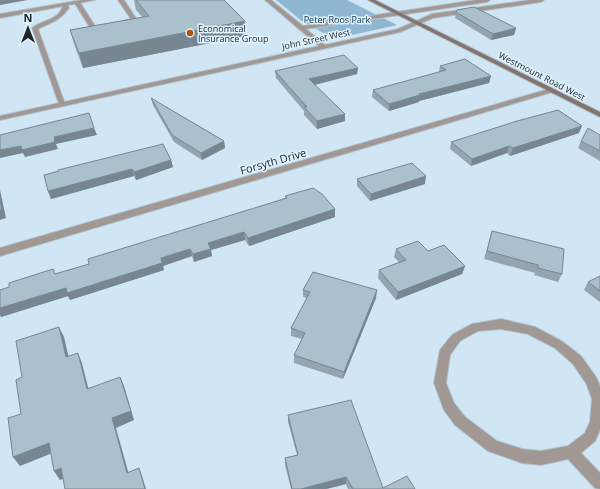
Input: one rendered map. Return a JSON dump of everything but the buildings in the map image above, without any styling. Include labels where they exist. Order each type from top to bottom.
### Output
[{"type":"main road","name":"Westmount Road West","points":[[371,0],[600,115]]},
{"type":"street","points":[[0,16],[92,0]]},
{"type":"street","points":[[268,0],[324,47]]},
{"type":"street","name":"John Street West","points":[[302,28],[487,0]]},
{"type":"street","name":"John Street West","points":[[0,118],[400,30],[432,16],[541,0]]},
{"type":"street","name":"Forsyth Drive","points":[[0,252],[552,91]]},
{"type":"street","points":[[501,324],[531,330],[559,345],[577,360],[592,381],[598,399],[597,422],[590,437],[571,452],[541,458],[522,456],[493,446],[460,421],[449,406],[440,382],[444,354],[456,338],[476,327],[501,324]]},
{"type":"street","points":[[571,452],[600,483]]},
{"type":"lane","points":[[121,0],[134,20],[121,23]]},
{"type":"lane","points":[[76,2],[93,28],[107,26]]},
{"type":"lane","points":[[62,104],[35,31],[40,25],[57,18],[62,14],[66,8],[65,4]]},
{"type":"green space","name":"Peter Roos Park","points":[[276,0],[347,0],[397,25],[334,39],[302,21]]},
{"type":"place","name":"Economical Insurance Group","points":[[190,33]]}]
